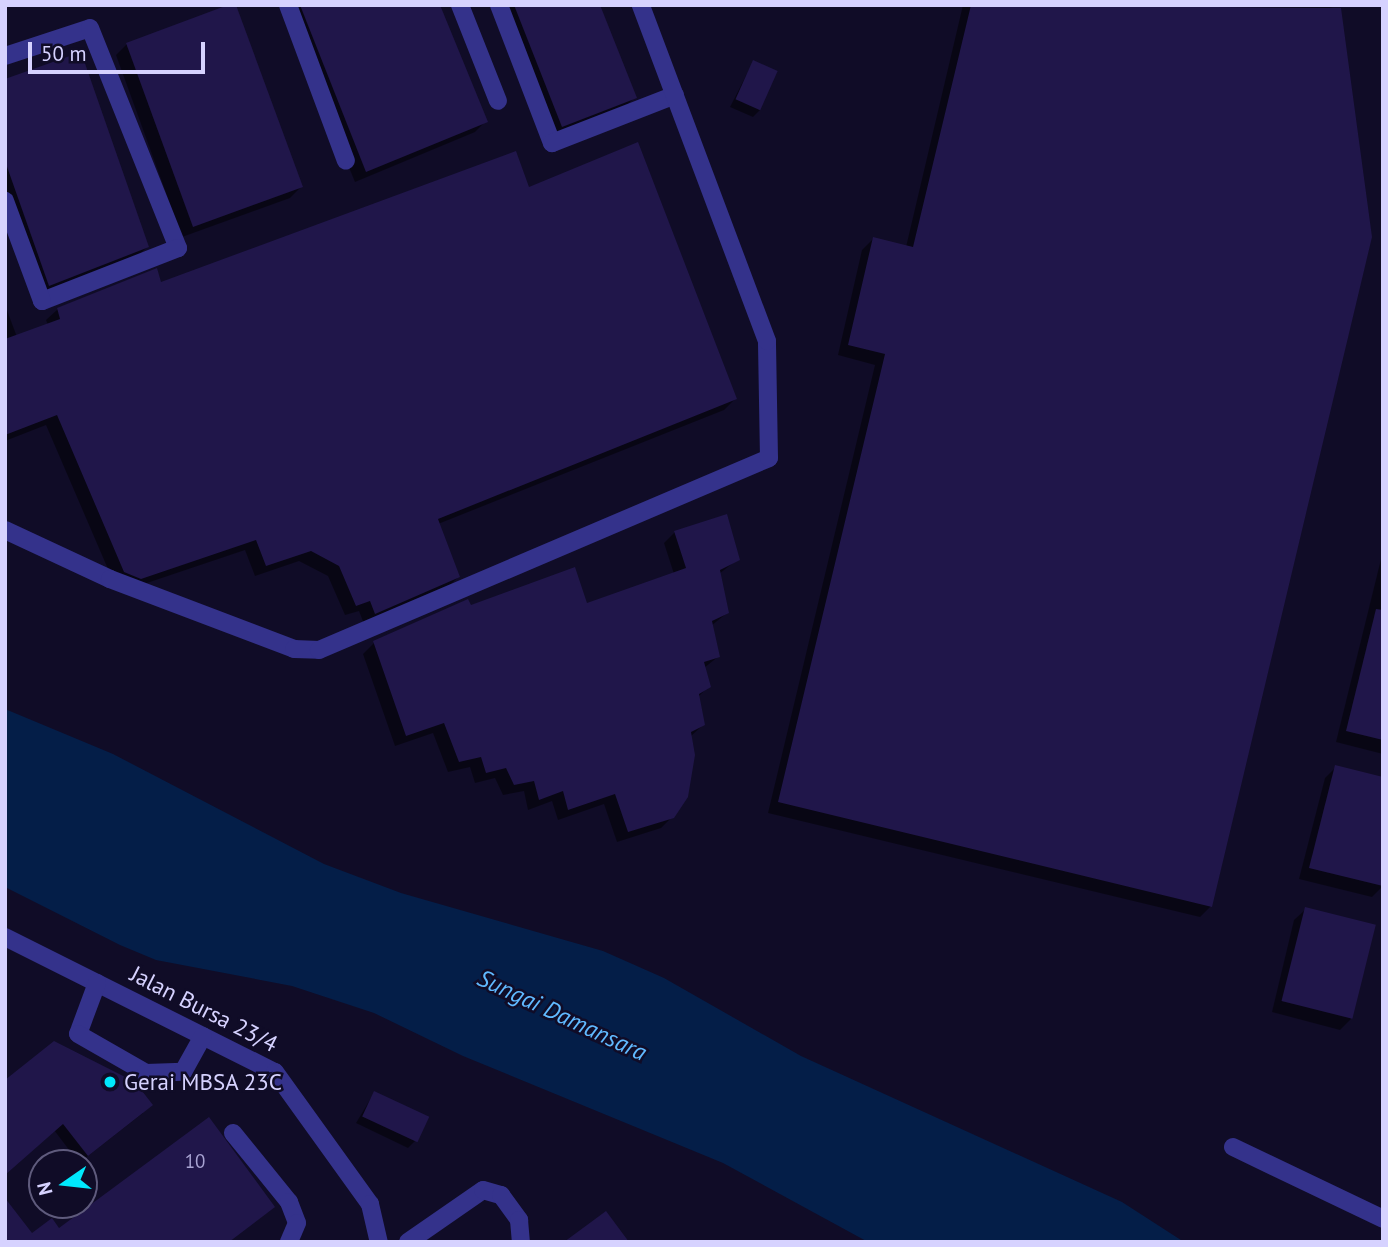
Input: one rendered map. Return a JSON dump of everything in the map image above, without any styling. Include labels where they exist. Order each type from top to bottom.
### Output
[{"type":"street","points":[[288,5],[346,161]]},
{"type":"street","points":[[460,5],[498,100]]},
{"type":"street","points":[[499,5],[552,143],[675,95]]},
{"type":"street","points":[[5,530],[147,593],[294,649],[318,650],[769,458],[767,341],[641,5]]},
{"type":"street","points":[[5,57],[90,27],[178,248],[41,302],[5,201]]},
{"type":"street","name":"Jalan Bursa 23/4","points":[[5,937],[275,1072],[370,1204],[379,1242]]},
{"type":"street","points":[[97,983],[78,1034],[146,1073],[183,1072],[203,1036]]},
{"type":"street","points":[[233,1133],[289,1202],[298,1223],[289,1242]]},
{"type":"street","points":[[1233,1147],[1383,1219]]},
{"type":"street","points":[[408,1242],[482,1190],[501,1195],[519,1220],[521,1242]]},
{"type":"water","name":"Sungai Damansara","points":[[5,709],[113,754],[324,864],[401,893],[603,951],[664,978],[801,1056],[1122,1202],[1184,1242],[868,1242],[723,1163],[463,1056],[374,1013],[292,986],[156,960],[120,945],[5,887]]},
{"type":"building","points":[[228,5],[236,5],[303,187],[193,227],[126,43]]},
{"type":"building","points":[[300,5],[440,5],[488,122],[366,172]]},
{"type":"building","points":[[514,5],[600,5],[637,98],[562,127]]},
{"type":"building","points":[[971,5],[1341,8],[1372,237],[1212,907],[778,802],[885,354],[848,345],[873,237],[913,247]]},
{"type":"building","points":[[81,52],[149,247],[49,286],[5,161],[5,79]]},
{"type":"building","points":[[753,60],[778,71],[760,110],[736,99]]},
{"type":"building","points":[[638,142],[737,399],[438,519],[460,577],[375,614],[370,601],[356,606],[339,566],[311,551],[266,566],[256,540],[141,579],[124,572],[57,415],[5,435],[5,339],[60,319],[57,308],[157,268],[161,282],[516,151],[529,187]]},
{"type":"building","points":[[727,514],[740,560],[720,570],[729,613],[712,621],[720,657],[704,662],[711,687],[699,694],[705,725],[691,732],[695,755],[688,797],[674,818],[628,832],[615,794],[568,810],[563,791],[539,800],[534,781],[514,785],[506,768],[486,773],[481,757],[459,762],[444,723],[406,736],[373,641],[468,599],[471,605],[575,567],[587,603],[686,568],[674,531]]},
{"type":"building","points":[[1376,609],[1383,610],[1383,740],[1346,731]]},
{"type":"building","points":[[1335,765],[1383,777],[1383,886],[1309,868]]},
{"type":"building","points":[[1305,907],[1376,925],[1352,1019],[1282,1001]]},
{"type":"building","points":[[54,1041],[135,1082],[153,1105],[97,1149],[83,1149],[63,1124],[35,1149],[28,1149],[28,1155],[5,1175],[5,1080]]},
{"type":"building","points":[[374,1091],[429,1117],[417,1142],[362,1116]]},
{"type":"building","points":[[209,1117],[275,1207],[229,1242],[5,1242],[5,1198],[32,1233],[51,1219],[59,1228],[71,1219],[98,1219],[98,1199]]},
{"type":"building","points":[[606,1211],[629,1242],[564,1242]]},
{"type":"place","name":"Gerai MBSA 23C","points":[[110,1082]]}]
